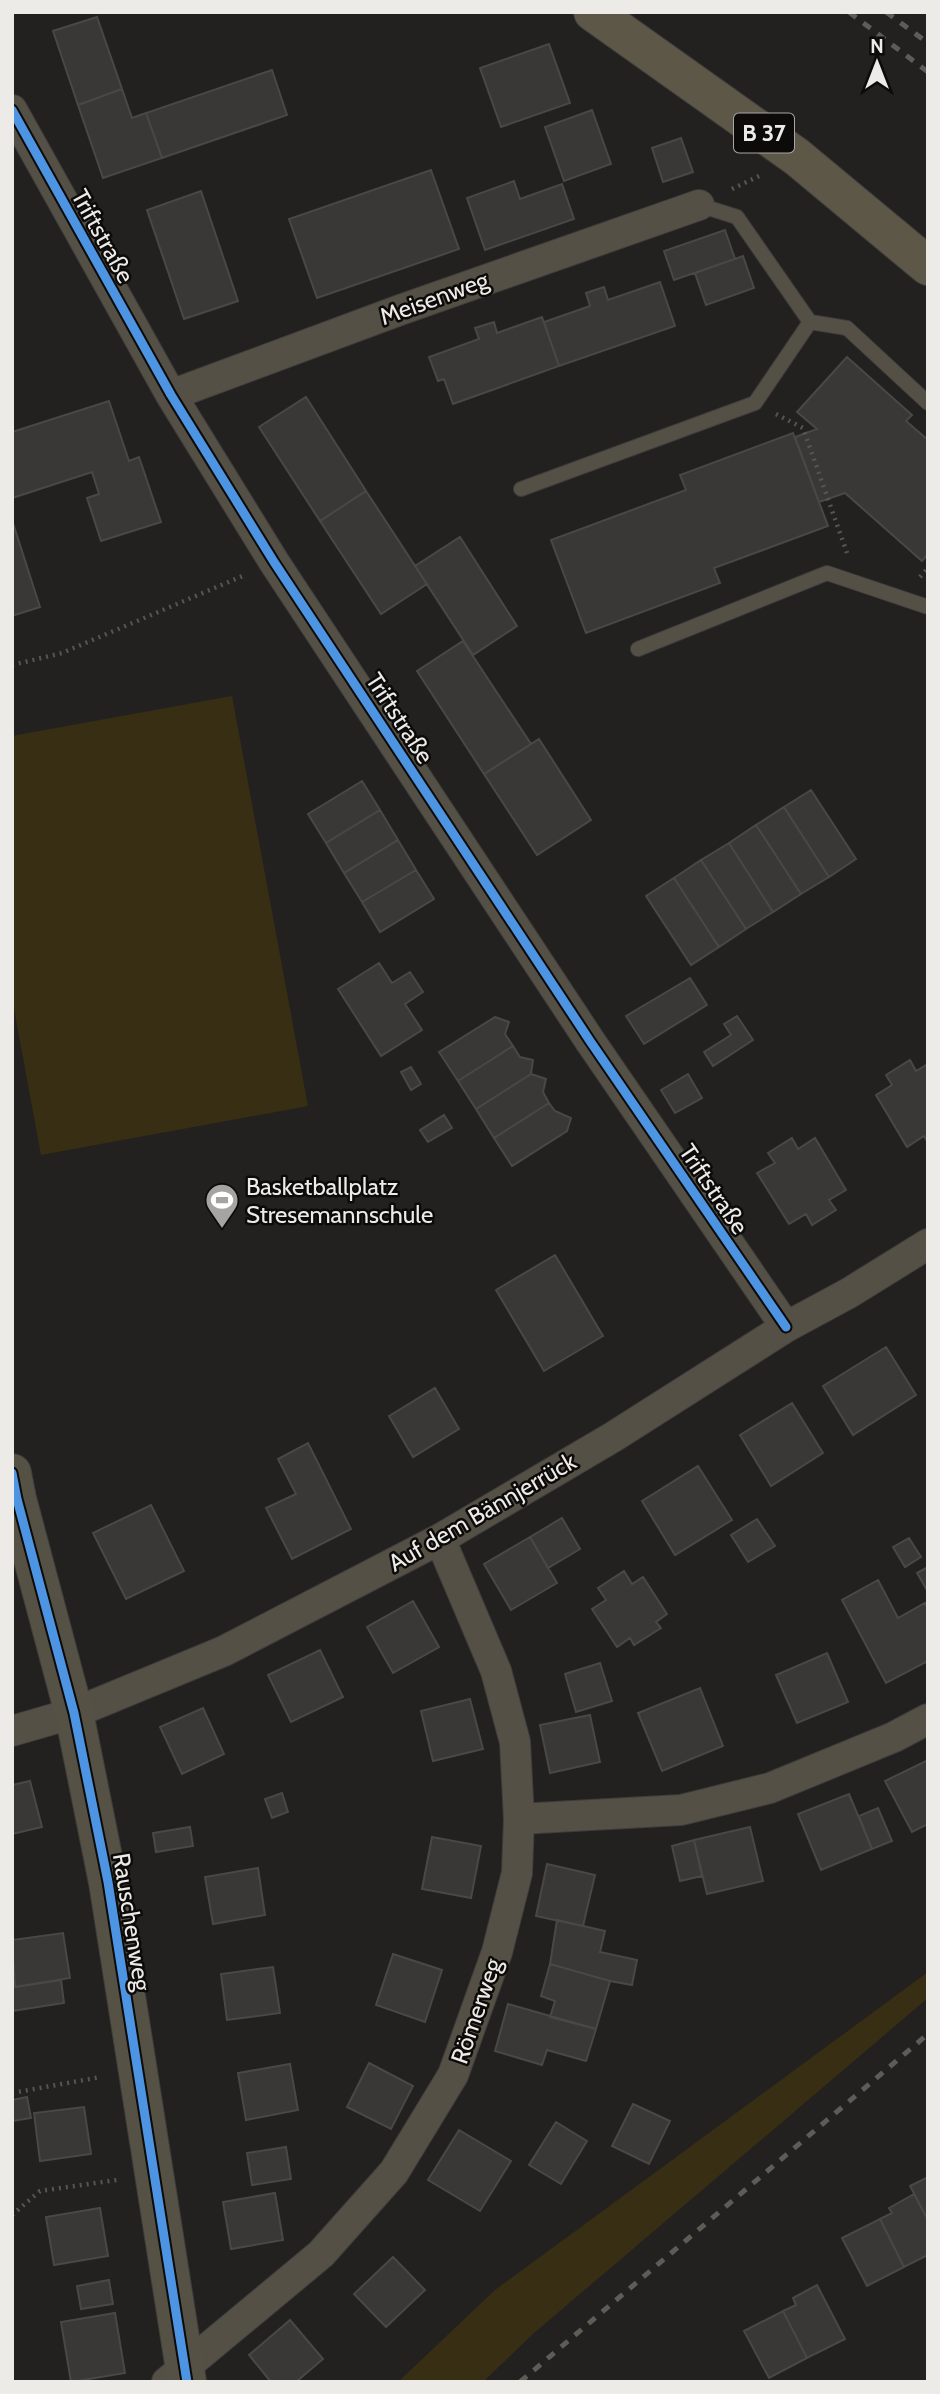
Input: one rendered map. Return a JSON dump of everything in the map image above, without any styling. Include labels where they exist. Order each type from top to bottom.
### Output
[{"type":"main road","name":"B 37","points":[[593,12],[797,157],[928,266]]},
{"type":"street","name":"Triftstraße","points":[[12,110],[171,395],[274,562],[590,1041],[786,1328]]},
{"type":"street","name":"Meisenweg","points":[[171,395],[400,310],[699,205]]},
{"type":"street","name":"Auf dem Bännjerrück","points":[[12,1731],[74,1713],[224,1651],[440,1539],[613,1437],[786,1328],[928,1244]]},
{"type":"street","name":"Rauschenweg","points":[[12,1473],[74,1713],[108,1882],[153,2175],[179,2378]]},
{"type":"street","name":"Römerweg","points":[[179,2378],[321,2254],[394,2172],[453,2076],[497,1952],[517,1873],[519,1819],[514,1742],[496,1671],[440,1539]]},
{"type":"street","points":[[519,1819],[681,1810],[770,1788],[894,1737],[928,1719]]},
{"type":"lane","points":[[699,205],[737,218],[810,322],[846,328],[928,403]]},
{"type":"lane","points":[[521,489],[755,403],[810,322]]},
{"type":"lane","points":[[638,649],[827,573],[928,607]]},
{"type":"path","points":[[699,205],[797,157]]},
{"type":"path","points":[[755,403],[803,428],[857,583]]},
{"type":"path","points":[[12,665],[62,653],[274,562]]},
{"type":"path","points":[[12,2093],[136,2071]]},
{"type":"path","points":[[12,2215],[40,2191],[153,2175]]},
{"type":"shaded area","points":[[232,696],[308,1106],[41,1155],[12,998],[12,736]]},
{"type":"shaded area","points":[[928,1972],[928,1998],[534,2333],[483,2382],[398,2382],[495,2290]]},
{"type":"building","points":[[97,17],[122,89],[78,105],[53,31]]},
{"type":"building","points":[[549,44],[570,103],[501,127],[480,68]]},
{"type":"building","points":[[272,70],[287,115],[162,158],[146,113]]},
{"type":"building","points":[[122,89],[132,118],[146,113],[162,158],[103,178],[78,105]]},
{"type":"building","points":[[592,110],[611,164],[564,181],[545,127]]},
{"type":"building","points":[[681,138],[693,172],[663,182],[652,148]]},
{"type":"building","points":[[431,170],[459,249],[317,298],[289,219]]},
{"type":"building","points":[[514,181],[520,199],[562,184],[574,219],[485,250],[467,198]]},
{"type":"building","points":[[201,191],[238,301],[184,319],[147,210]]},
{"type":"building","points":[[725,230],[735,259],[674,280],[664,251]]},
{"type":"building","points":[[743,256],[754,288],[706,305],[695,273]]},
{"type":"building","points":[[660,282],[675,326],[559,366],[544,322],[590,306],[586,293],[604,287],[608,300]]},
{"type":"building","points":[[542,317],[559,366],[453,404],[444,379],[438,381],[429,357],[479,339],[475,328],[494,322],[497,333]]},
{"type":"building","points":[[847,357],[912,415],[906,421],[928,440],[928,554],[922,561],[845,493],[819,502],[795,437],[817,429],[797,412]]},
{"type":"building","points":[[306,397],[366,491],[320,521],[259,427]]},
{"type":"building","points":[[109,401],[129,461],[139,457],[161,522],[101,541],[87,498],[99,494],[92,472],[12,498],[12,432]]},
{"type":"building","points":[[793,433],[828,526],[714,568],[720,583],[586,633],[551,540],[686,490],[680,475]]},
{"type":"building","points":[[366,491],[427,584],[381,614],[320,521]]},
{"type":"building","points":[[12,520],[40,607],[12,616]]},
{"type":"building","points":[[460,537],[517,626],[473,655],[415,566]]},
{"type":"building","points":[[463,641],[531,744],[484,774],[417,671]]},
{"type":"building","points":[[539,739],[591,820],[537,855],[484,774]]},
{"type":"building","points":[[362,781],[380,810],[326,843],[308,814]]},
{"type":"building","points":[[811,790],[856,859],[829,877],[784,807]]},
{"type":"building","points":[[784,807],[829,877],[801,894],[756,825]]},
{"type":"building","points":[[380,810],[398,840],[344,873],[326,843]]},
{"type":"building","points":[[756,825],[801,894],[773,912],[729,843]]},
{"type":"building","points":[[398,840],[416,870],[362,902],[344,873]]},
{"type":"building","points":[[729,843],[773,912],[746,929],[701,860]]},
{"type":"building","points":[[701,860],[746,929],[719,947],[674,878]]},
{"type":"building","points":[[416,870],[434,899],[380,932],[362,902]]},
{"type":"building","points":[[674,878],[719,947],[691,965],[646,896]]},
{"type":"building","points":[[379,963],[392,983],[410,972],[423,992],[405,1004],[422,1030],[381,1056],[338,989]]},
{"type":"building","points":[[690,978],[707,1005],[644,1044],[626,1016]]},
{"type":"building","points":[[737,1016],[753,1040],[713,1066],[704,1052],[731,1035],[724,1024]]},
{"type":"building","points":[[495,1017],[509,1022],[505,1034],[513,1046],[458,1081],[439,1052]]},
{"type":"building","points":[[513,1046],[520,1057],[533,1060],[531,1074],[476,1109],[458,1081]]},
{"type":"building","points":[[910,1060],[916,1071],[928,1064],[928,1143],[924,1136],[907,1147],[876,1095],[892,1085],[886,1075]]},
{"type":"building","points":[[411,1067],[421,1084],[411,1090],[401,1072]]},
{"type":"building","points":[[531,1074],[546,1079],[543,1092],[549,1103],[494,1138],[476,1109]]},
{"type":"building","points":[[688,1074],[702,1098],[675,1113],[661,1090]]},
{"type":"building","points":[[549,1103],[555,1111],[571,1118],[567,1131],[512,1166],[494,1138]]},
{"type":"building","points":[[444,1115],[452,1128],[428,1142],[420,1130]]},
{"type":"building","points":[[792,1138],[798,1149],[815,1138],[846,1190],[829,1200],[836,1210],[812,1225],[806,1214],[789,1224],[757,1173],[775,1163],[768,1153]]},
{"type":"building","points":[[555,1255],[603,1336],[544,1371],[496,1290]]},
{"type":"building","points":[[886,1347],[916,1395],[853,1435],[823,1386]]},
{"type":"building","points":[[435,1388],[459,1429],[413,1457],[389,1416]]},
{"type":"building","points":[[792,1403],[823,1453],[771,1486],[740,1435]]},
{"type":"building","points":[[308,1443],[351,1529],[292,1559],[266,1508],[296,1494],[278,1459]]},
{"type":"building","points":[[698,1466],[732,1520],[675,1555],[642,1501]]},
{"type":"building","points":[[151,1505],[184,1571],[126,1599],[93,1533]]},
{"type":"building","points":[[562,1518],[580,1549],[548,1568],[530,1537]]},
{"type":"building","points":[[757,1519],[775,1546],[748,1562],[731,1535]]},
{"type":"building","points":[[530,1537],[557,1583],[511,1610],[484,1564]]},
{"type":"building","points":[[909,1538],[921,1557],[905,1567],[893,1547]]},
{"type":"building","points":[[928,1567],[928,1592],[917,1573]]},
{"type":"building","points":[[624,1571],[632,1584],[643,1577],[667,1614],[656,1622],[661,1628],[634,1645],[630,1638],[617,1647],[592,1609],[606,1600],[598,1588]]},
{"type":"building","points":[[878,1580],[898,1618],[925,1603],[928,1609],[928,1661],[886,1683],[842,1600]]},
{"type":"building","points":[[413,1601],[439,1647],[393,1673],[367,1627]]},
{"type":"building","points":[[320,1650],[343,1697],[291,1722],[268,1675]]},
{"type":"building","points":[[827,1653],[848,1702],[797,1723],[776,1675]]},
{"type":"building","points":[[600,1663],[612,1701],[576,1712],[565,1674]]},
{"type":"building","points":[[700,1688],[723,1746],[662,1771],[638,1713]]},
{"type":"building","points":[[470,1699],[483,1749],[433,1761],[421,1711]]},
{"type":"building","points":[[203,1708],[224,1754],[182,1774],[160,1727]]},
{"type":"building","points":[[590,1715],[600,1762],[550,1773],[540,1725]]},
{"type":"building","points":[[928,1760],[928,1824],[912,1832],[885,1781]]},
{"type":"building","points":[[30,1781],[42,1827],[12,1834],[12,1785]]},
{"type":"building","points":[[282,1793],[288,1812],[272,1818],[265,1799]]},
{"type":"building","points":[[849,1794],[872,1849],[821,1870],[798,1814]]},
{"type":"building","points":[[878,1808],[892,1841],[872,1849],[859,1816]]},
{"type":"building","points":[[190,1827],[193,1846],[156,1852],[153,1833]]},
{"type":"building","points":[[750,1827],[763,1881],[707,1894],[694,1840]]},
{"type":"building","points":[[432,1837],[481,1846],[471,1898],[422,1889]]},
{"type":"building","points":[[694,1840],[702,1876],[680,1881],[672,1846]]},
{"type":"building","points":[[547,1864],[595,1875],[583,1926],[536,1916]]},
{"type":"building","points":[[258,1868],[265,1915],[213,1924],[205,1877]]},
{"type":"building","points":[[557,1920],[605,1931],[600,1952],[637,1960],[632,1985],[550,1964]]},
{"type":"building","points":[[63,1933],[70,1978],[15,1987],[12,1940]]},
{"type":"building","points":[[393,1954],[442,1970],[425,2022],[376,2005]]},
{"type":"building","points":[[550,1964],[610,1981],[596,2029],[550,2017],[555,2001],[541,1996]]},
{"type":"building","points":[[273,1967],[280,2013],[227,2020],[221,1974]]},
{"type":"building","points":[[12,1968],[15,1987],[61,1980],[64,2003],[12,2011]]},
{"type":"building","points":[[508,2004],[596,2029],[586,2061],[547,2050],[542,2065],[495,2051]]},
{"type":"building","points":[[369,2063],[413,2086],[391,2129],[347,2107]]},
{"type":"building","points":[[290,2064],[298,2110],[246,2120],[238,2073]]},
{"type":"building","points":[[27,2097],[31,2118],[12,2121],[12,2100]]},
{"type":"building","points":[[633,2104],[670,2121],[649,2164],[612,2146]]},
{"type":"building","points":[[84,2107],[91,2154],[40,2161],[34,2113]]},
{"type":"building","points":[[556,2122],[587,2141],[561,2184],[529,2165]]},
{"type":"building","points":[[459,2130],[511,2161],[480,2211],[428,2180]]},
{"type":"building","points":[[286,2147],[291,2179],[252,2185],[247,2153]]},
{"type":"building","points":[[928,2177],[928,2220],[910,2186]]},
{"type":"building","points":[[275,2193],[283,2240],[231,2249],[223,2202]]},
{"type":"building","points":[[914,2194],[928,2220],[928,2255],[904,2267],[880,2219],[892,2213],[889,2208]]},
{"type":"building","points":[[100,2208],[108,2256],[54,2265],[46,2217]]},
{"type":"building","points":[[880,2219],[904,2267],[867,2286],[842,2238]]},
{"type":"building","points":[[393,2257],[425,2290],[386,2327],[354,2294]]},
{"type":"building","points":[[109,2280],[113,2304],[81,2309],[77,2286]]},
{"type":"building","points":[[817,2285],[845,2339],[807,2358],[783,2311],[796,2305],[793,2298]]},
{"type":"building","points":[[783,2311],[807,2358],[769,2378],[744,2331]]},
{"type":"building","points":[[115,2313],[125,2373],[71,2382],[61,2322]]},
{"type":"building","points":[[290,2320],[323,2359],[296,2382],[271,2382],[249,2355]]},
{"type":"railway","points":[[849,12],[928,72]]},
{"type":"railway","points":[[886,12],[928,43]]},
{"type":"railway","points":[[520,2382],[928,2034]]},
{"type":"cycle path","points":[[12,110],[171,395],[274,562],[590,1041],[786,1327]]},
{"type":"cycle path","points":[[12,1473],[74,1713],[108,1882],[187,2382]]},
{"type":"place","name":"Basketballplatz Stresemannschule","points":[[222,1230]]}]
